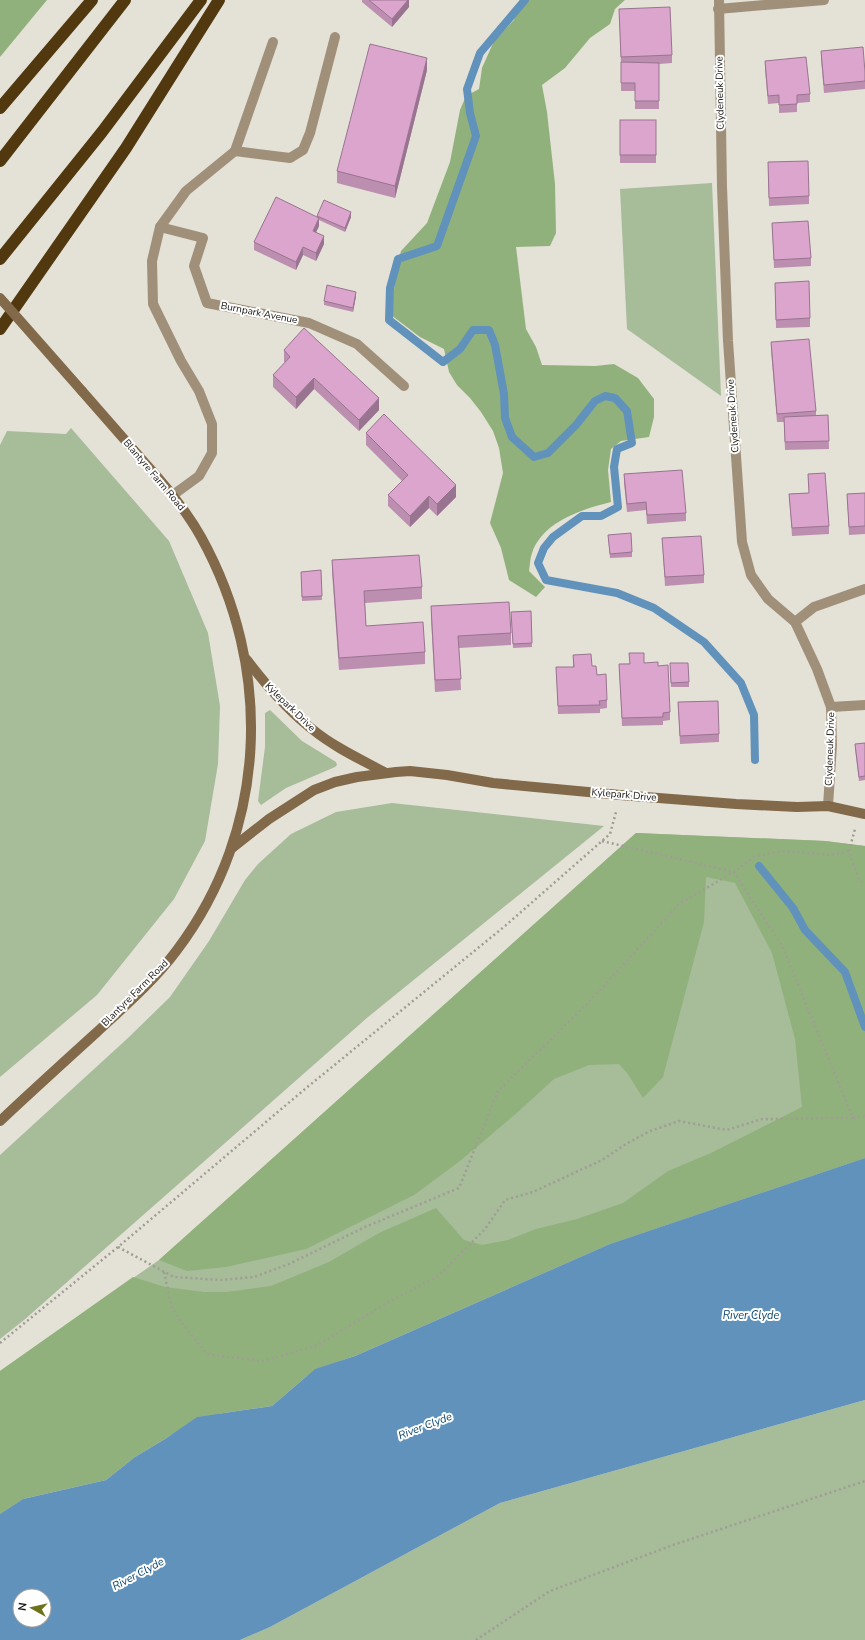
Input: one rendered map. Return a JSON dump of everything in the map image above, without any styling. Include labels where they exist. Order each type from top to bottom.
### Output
[{"type":"highway","points":[[0,108],[92,0]]},
{"type":"highway","points":[[0,161],[125,0]]},
{"type":"highway","points":[[0,259],[97,138],[201,0]]},
{"type":"highway","points":[[0,329],[126,148],[218,0]]},
{"type":"main road","name":"Blantyre Farm Road","points":[[0,298],[173,495],[200,536],[214,562],[228,596],[238,629],[245,658],[250,703],[250,760],[232,848],[213,891],[193,925],[177,950],[158,973],[0,1121]]},
{"type":"main road","name":"Kylepark Drive","points":[[245,658],[274,692],[312,729],[334,744],[384,772]]},
{"type":"main road","name":"Kylepark Drive","points":[[232,848],[269,818],[314,790],[335,782],[384,772],[410,771],[493,782],[736,804],[797,808],[828,806],[865,814]]},
{"type":"street","points":[[719,4],[824,0]]},
{"type":"street","name":"Clydeneuk Drive","points":[[719,4],[722,187],[728,341],[742,542],[751,574],[768,599],[795,622],[817,669],[831,707],[832,746],[828,806]]},
{"type":"street","points":[[235,151],[290,158],[303,150],[310,132],[335,37]]},
{"type":"street","points":[[173,495],[199,476],[212,453],[212,424],[199,391],[181,361],[153,304],[152,261],[160,227],[186,191],[235,151],[273,42]]},
{"type":"street","name":"Burnpark Avenue","points":[[160,227],[203,238],[194,266],[207,303],[309,323],[357,344],[404,386]]},
{"type":"street","points":[[795,622],[814,607],[865,589]]},
{"type":"street","points":[[831,707],[865,705]]},
{"type":"path","points":[[0,1343],[118,1247],[305,1088],[505,926],[610,834]]},
{"type":"path","points":[[602,841],[734,872],[782,946],[853,1118]]},
{"type":"path","points":[[118,1247],[174,1277],[221,1280],[254,1277],[289,1264],[365,1227],[459,1188],[498,1092],[587,1004],[679,904],[734,872],[754,857],[782,851],[832,855],[849,851],[859,880],[865,884]]},
{"type":"path","points":[[164,1272],[172,1308],[181,1322],[207,1354],[264,1361],[318,1345],[385,1304],[438,1276],[485,1229],[505,1200],[533,1192],[602,1160],[626,1144],[650,1131],[679,1121],[728,1130],[762,1119],[853,1118],[865,1116]]},
{"type":"path","points":[[476,1640],[550,1591],[673,1545],[865,1481]]},
{"type":"green space","points":[[0,0],[47,0],[0,57]]},
{"type":"green space","points":[[520,0],[625,0],[615,9],[610,24],[590,38],[565,68],[542,85],[547,112],[555,184],[556,233],[550,246],[516,247],[526,329],[536,347],[542,365],[595,366],[614,364],[638,378],[654,399],[654,417],[649,437],[621,441],[611,449],[608,470],[611,502],[588,508],[565,518],[554,525],[537,542],[531,555],[529,571],[545,587],[536,597],[509,580],[501,548],[490,523],[503,473],[499,448],[493,431],[481,412],[457,385],[449,372],[444,349],[420,337],[391,315],[396,273],[401,251],[427,223],[450,162],[460,110],[466,96],[479,89],[482,68],[494,41],[514,20]]},
{"type":"green space","points":[[712,183],[721,396],[627,329],[620,189]]},
{"type":"green space","points":[[71,428],[169,541],[208,633],[220,706],[218,764],[205,841],[174,899],[97,995],[0,1077],[0,445],[7,431],[66,434]]},
{"type":"green space","points":[[270,710],[302,741],[336,762],[337,765],[286,788],[261,805],[258,801],[265,747],[265,713]]},
{"type":"green space","points":[[392,803],[604,826],[368,1017],[24,1320],[0,1339],[0,1155],[128,1038],[170,997],[209,941],[245,880],[258,864],[291,834],[336,812]]},
{"type":"green space","points":[[636,833],[825,841],[865,846],[865,1158],[610,1244],[23,1499],[0,1514],[0,1371],[159,1260]]},
{"type":"green space","points":[[636,833],[825,841],[865,846],[865,1158],[610,1244],[355,1356],[315,1369],[272,1406],[197,1417],[135,1457],[106,1480],[23,1499],[0,1514],[0,1371],[133,1277],[165,1287],[204,1292],[227,1292],[271,1286],[329,1262],[379,1233],[436,1208],[464,1240],[482,1245],[508,1240],[536,1229],[577,1219],[623,1203],[668,1171],[711,1153],[802,1107],[795,1039],[772,953],[735,883],[706,877],[704,922],[663,1077],[643,1098],[627,1073],[619,1064],[589,1065],[554,1079],[460,1161],[414,1195],[306,1249],[226,1267],[187,1271],[159,1260]]},
{"type":"green space","points":[[865,1400],[865,1640],[240,1640],[270,1627],[500,1503]]},
{"type":"water","name":"River Clyde","points":[[865,1158],[865,1400],[500,1503],[270,1627],[240,1640],[0,1640],[0,1514],[23,1499],[106,1480],[135,1457],[197,1417],[272,1406],[315,1369],[355,1356],[610,1244]]},
{"type":"building","points":[[369,0],[408,0],[392,19]]},
{"type":"building","points":[[670,7],[672,55],[621,57],[619,9]]},
{"type":"building","points":[[370,44],[427,58],[395,186],[337,171]]},
{"type":"building","points":[[863,47],[865,81],[824,85],[821,51]]},
{"type":"building","points":[[806,57],[810,94],[797,95],[797,104],[779,105],[779,95],[768,96],[765,61]]},
{"type":"building","points":[[621,62],[659,63],[659,101],[635,101],[635,83],[621,83]]},
{"type":"building","points":[[620,120],[656,120],[656,155],[620,155]]},
{"type":"building","points":[[808,161],[809,196],[769,198],[768,162]]},
{"type":"building","points":[[276,197],[319,218],[313,231],[324,236],[316,253],[303,247],[296,262],[254,242]]},
{"type":"building","points":[[324,200],[351,212],[345,228],[317,216]]},
{"type":"building","points":[[808,221],[811,258],[774,260],[772,223]]},
{"type":"building","points":[[809,281],[810,318],[776,320],[775,283]]},
{"type":"building","points":[[327,285],[356,292],[353,308],[324,301]]},
{"type":"building","points":[[304,328],[379,398],[359,420],[314,378],[296,397],[273,375],[290,357],[284,350]]},
{"type":"building","points":[[809,339],[816,411],[777,414],[771,342]]},
{"type":"building","points":[[384,414],[456,485],[437,504],[429,496],[410,516],[388,495],[408,475],[366,433]]},
{"type":"building","points":[[828,415],[829,441],[785,442],[784,417]]},
{"type":"building","points":[[682,470],[686,513],[647,515],[646,502],[627,504],[624,474]]},
{"type":"building","points":[[825,473],[829,526],[792,528],[789,494],[809,493],[808,474]]},
{"type":"building","points":[[865,493],[865,526],[849,527],[847,494]]},
{"type":"building","points":[[631,533],[632,552],[610,554],[608,535]]},
{"type":"building","points":[[701,536],[704,575],[665,577],[662,538]]},
{"type":"building","points":[[419,555],[422,587],[364,591],[366,626],[423,622],[425,652],[339,658],[332,560]]},
{"type":"building","points":[[321,570],[322,596],[302,597],[301,572]]},
{"type":"building","points":[[509,602],[511,633],[458,636],[461,679],[435,680],[431,606]]},
{"type":"building","points":[[531,611],[532,643],[513,644],[511,612]]},
{"type":"building","points":[[629,653],[644,653],[644,663],[658,662],[658,666],[668,665],[670,712],[663,713],[663,717],[622,718],[619,664],[630,664]]},
{"type":"building","points":[[591,654],[592,666],[596,666],[597,675],[606,674],[607,700],[599,701],[600,705],[558,706],[556,667],[574,667],[573,655]]},
{"type":"building","points":[[670,663],[688,663],[689,682],[671,683]]},
{"type":"building","points":[[718,701],[719,734],[680,736],[678,702]]},
{"type":"building","points":[[865,743],[865,776],[859,777],[855,744]]},
{"type":"waterway","points":[[525,0],[480,53],[467,89],[470,113],[476,136],[437,246],[398,259],[390,288],[389,320],[443,362],[460,349],[473,330],[489,330],[495,345],[504,394],[505,418],[512,437],[534,457],[548,453],[576,425],[595,401],[605,396],[615,398],[627,411],[632,443],[617,449],[614,467],[618,507],[601,516],[582,516],[553,537],[544,548],[538,563],[546,580],[617,593],[654,608],[704,642],[741,683],[754,715],[755,760]]},
{"type":"waterway","points":[[759,866],[793,908],[805,930],[845,972],[865,1027]]}]
